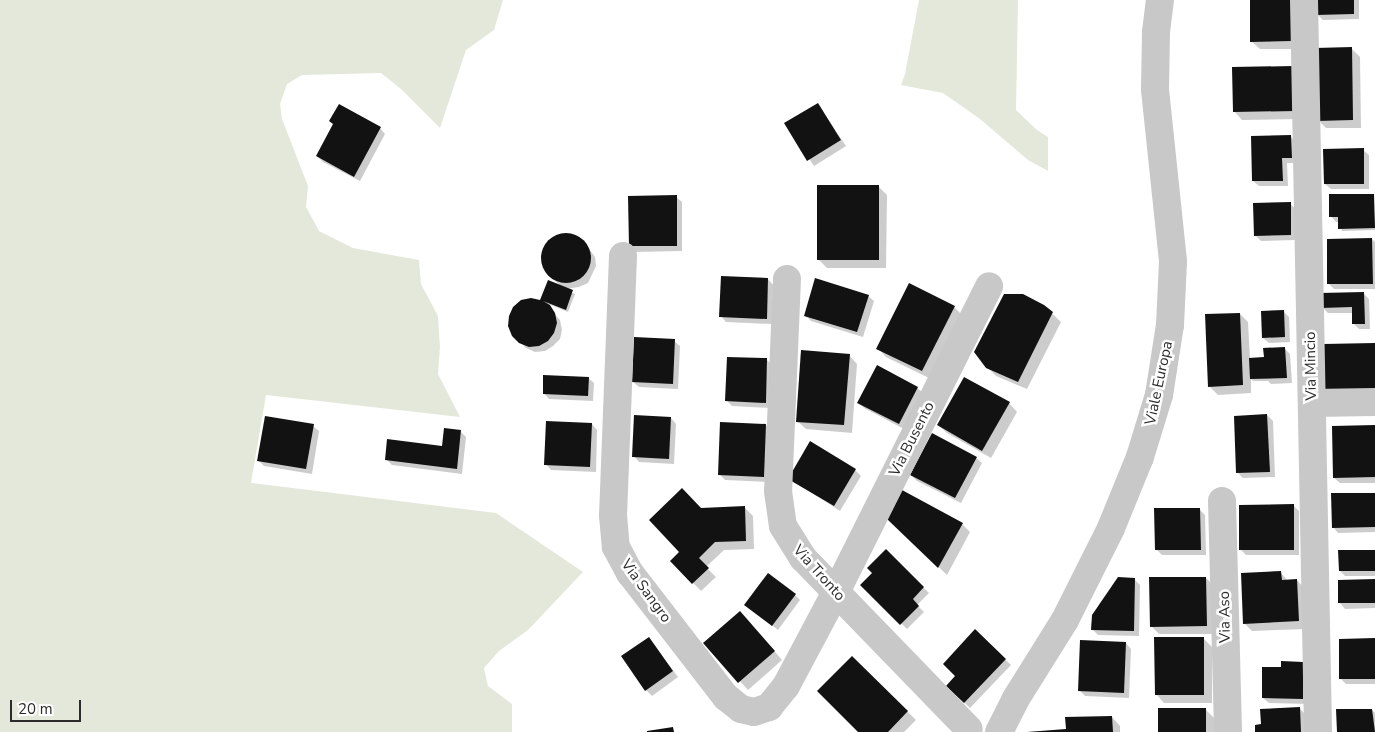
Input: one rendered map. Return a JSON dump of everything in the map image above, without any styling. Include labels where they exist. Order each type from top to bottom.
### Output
[{"type":"street","name":"Viale Europa","points":[[998,732],[1015,700],[1065,620],[1111,528],[1143,449],[1162,378],[1170,324],[1173,261],[1155,89],[1156,32],[1160,0]]},
{"type":"street","name":"Via Mincio","points":[[1304,0],[1318,732]]},
{"type":"street","name":"Via Sangro","points":[[622,256],[613,515],[616,547],[626,566],[726,697],[742,709],[754,712],[769,707],[782,693],[836,592]]},
{"type":"street","name":"Via Tronto","points":[[787,279],[779,509],[783,526],[798,551],[966,731]]},
{"type":"street","name":"Via Busento","points":[[836,592],[989,286]]},
{"type":"street","points":[[1312,402],[1375,402]]},
{"type":"street","name":"Via Aso","points":[[1222,501],[1228,732]]},
{"type":"street","points":[[966,731],[1015,700]]},
{"type":"shaded area","points":[[0,0],[503,0],[494,30],[466,50],[440,128],[401,89],[381,73],[302,75],[287,84],[280,104],[282,119],[308,186],[306,207],[319,231],[353,248],[419,260],[421,284],[438,316],[440,347],[438,374],[460,417],[266,395],[251,483],[496,513],[583,572],[528,630],[499,651],[484,668],[488,686],[512,704],[512,732],[0,732]]},
{"type":"shaded area","points":[[919,0],[1018,0],[1016,110],[1037,130],[1048,137],[1048,171],[1028,160],[980,119],[943,93],[901,85],[905,74]]},
{"type":"building","points":[[1250,0],[1291,0],[1291,41],[1250,42]]},
{"type":"building","points":[[1316,0],[1354,0],[1354,14],[1316,15]]},
{"type":"building","points":[[1352,47],[1353,120],[1316,121],[1315,48]]},
{"type":"building","points":[[1294,66],[1295,111],[1233,112],[1232,67]]},
{"type":"building","points":[[818,103],[841,140],[807,161],[784,123]]},
{"type":"building","points":[[339,104],[381,127],[354,177],[316,156],[333,124],[329,121]]},
{"type":"building","points":[[1291,135],[1292,158],[1282,158],[1283,181],[1252,181],[1251,136]]},
{"type":"building","points":[[1364,148],[1364,184],[1324,184],[1323,149]]},
{"type":"building","points":[[817,185],[879,185],[879,260],[817,260]]},
{"type":"building","points":[[1329,194],[1374,194],[1375,228],[1338,229],[1338,217],[1329,217]]},
{"type":"building","points":[[677,195],[677,246],[629,246],[628,196]]},
{"type":"building","points":[[1291,202],[1291,235],[1254,236],[1253,203]]},
{"type":"building","points":[[561,233],[571,233],[584,240],[591,253],[591,263],[584,276],[571,283],[561,283],[552,279],[545,272],[541,263],[541,253],[545,244],[552,237]]},
{"type":"building","points":[[1372,238],[1373,284],[1327,284],[1327,239]]},
{"type":"building","points":[[721,276],[768,278],[767,319],[719,317]]},
{"type":"building","points":[[815,278],[869,295],[857,332],[804,316]]},
{"type":"building","points":[[548,280],[573,290],[566,310],[543,301],[550,305],[555,313],[557,323],[554,333],[548,341],[539,346],[529,347],[519,343],[512,336],[508,326],[509,316],[513,307],[521,300],[531,298],[540,300]]},
{"type":"building","points":[[909,283],[955,306],[922,371],[876,349]]},
{"type":"building","points":[[1364,292],[1365,324],[1352,324],[1352,307],[1321,308],[1320,293]]},
{"type":"building","points":[[1004,294],[1023,294],[1053,312],[1018,382],[986,368],[974,352]]},
{"type":"building","points":[[1284,310],[1285,337],[1262,338],[1261,311]]},
{"type":"building","points":[[1240,313],[1243,385],[1208,387],[1205,314]]},
{"type":"building","points":[[634,337],[675,339],[673,384],[632,382]]},
{"type":"building","points":[[1375,343],[1375,389],[1324,390],[1323,344]]},
{"type":"building","points":[[1285,347],[1287,378],[1250,379],[1249,358],[1264,357],[1263,348]]},
{"type":"building","points":[[801,350],[850,354],[844,425],[796,422]]},
{"type":"building","points":[[727,357],[767,358],[766,403],[725,401]]},
{"type":"building","points":[[877,365],[918,387],[899,424],[857,403]]},
{"type":"building","points":[[543,375],[589,377],[588,396],[543,394]]},
{"type":"building","points":[[964,377],[1010,402],[982,451],[937,425]]},
{"type":"building","points":[[1267,414],[1270,472],[1236,473],[1234,416]]},
{"type":"building","points":[[634,415],[671,417],[669,459],[632,457]]},
{"type":"building","points":[[265,416],[314,424],[306,469],[257,461]]},
{"type":"building","points":[[546,421],[592,423],[590,467],[544,465]]},
{"type":"building","points":[[720,422],[766,424],[764,477],[718,475]]},
{"type":"building","points":[[1375,425],[1375,477],[1333,478],[1332,426]]},
{"type":"building","points":[[444,428],[461,430],[457,469],[385,460],[387,439],[442,446]]},
{"type":"building","points":[[932,433],[977,457],[955,498],[910,475]]},
{"type":"building","points":[[810,441],[856,469],[834,506],[788,479]]},
{"type":"building","points":[[682,488],[701,508],[745,506],[746,541],[715,542],[699,558],[709,568],[692,584],[670,561],[679,552],[649,520]]},
{"type":"building","points":[[902,490],[963,523],[938,568],[887,519]]},
{"type":"building","points":[[1331,493],[1375,493],[1375,527],[1332,528]]},
{"type":"building","points":[[1294,504],[1294,550],[1239,550],[1239,505]]},
{"type":"building","points":[[1154,508],[1200,508],[1201,550],[1155,550]]},
{"type":"building","points":[[886,549],[924,587],[913,599],[919,606],[900,625],[860,585],[872,573],[867,568]]},
{"type":"building","points":[[1338,550],[1375,550],[1375,571],[1339,571]]},
{"type":"building","points":[[1281,571],[1282,580],[1297,579],[1299,621],[1243,624],[1241,573]]},
{"type":"building","points":[[768,573],[796,594],[772,626],[744,605]]},
{"type":"building","points":[[1118,577],[1135,578],[1134,631],[1091,630],[1092,615]]},
{"type":"building","points":[[1149,577],[1206,577],[1207,626],[1150,627]]},
{"type":"building","points":[[1375,579],[1375,603],[1338,603],[1338,580]]},
{"type":"building","points":[[740,611],[775,651],[738,683],[703,643]]},
{"type":"building","points":[[975,629],[1006,659],[964,703],[946,686],[955,676],[943,664]]},
{"type":"building","points":[[649,637],[673,671],[645,691],[621,656]]},
{"type":"building","points":[[1154,637],[1204,637],[1204,695],[1155,695]]},
{"type":"building","points":[[1375,638],[1375,679],[1339,679],[1339,639]]},
{"type":"building","points":[[1080,640],[1126,642],[1124,693],[1078,691]]},
{"type":"building","points":[[852,656],[908,711],[888,732],[858,732],[817,691]]},
{"type":"building","points":[[1281,661],[1303,662],[1303,699],[1262,698],[1262,667],[1281,667]]},
{"type":"building","points":[[1300,707],[1301,732],[1255,732],[1255,725],[1261,724],[1260,709]]},
{"type":"building","points":[[1158,708],[1206,708],[1206,732],[1158,732]]},
{"type":"building","points":[[1336,709],[1372,709],[1375,732],[1337,732]]},
{"type":"building","points":[[1112,716],[1113,732],[1027,732],[1066,729],[1065,717]]},
{"type":"building","points":[[673,727],[674,732],[647,732],[647,731]]}]
